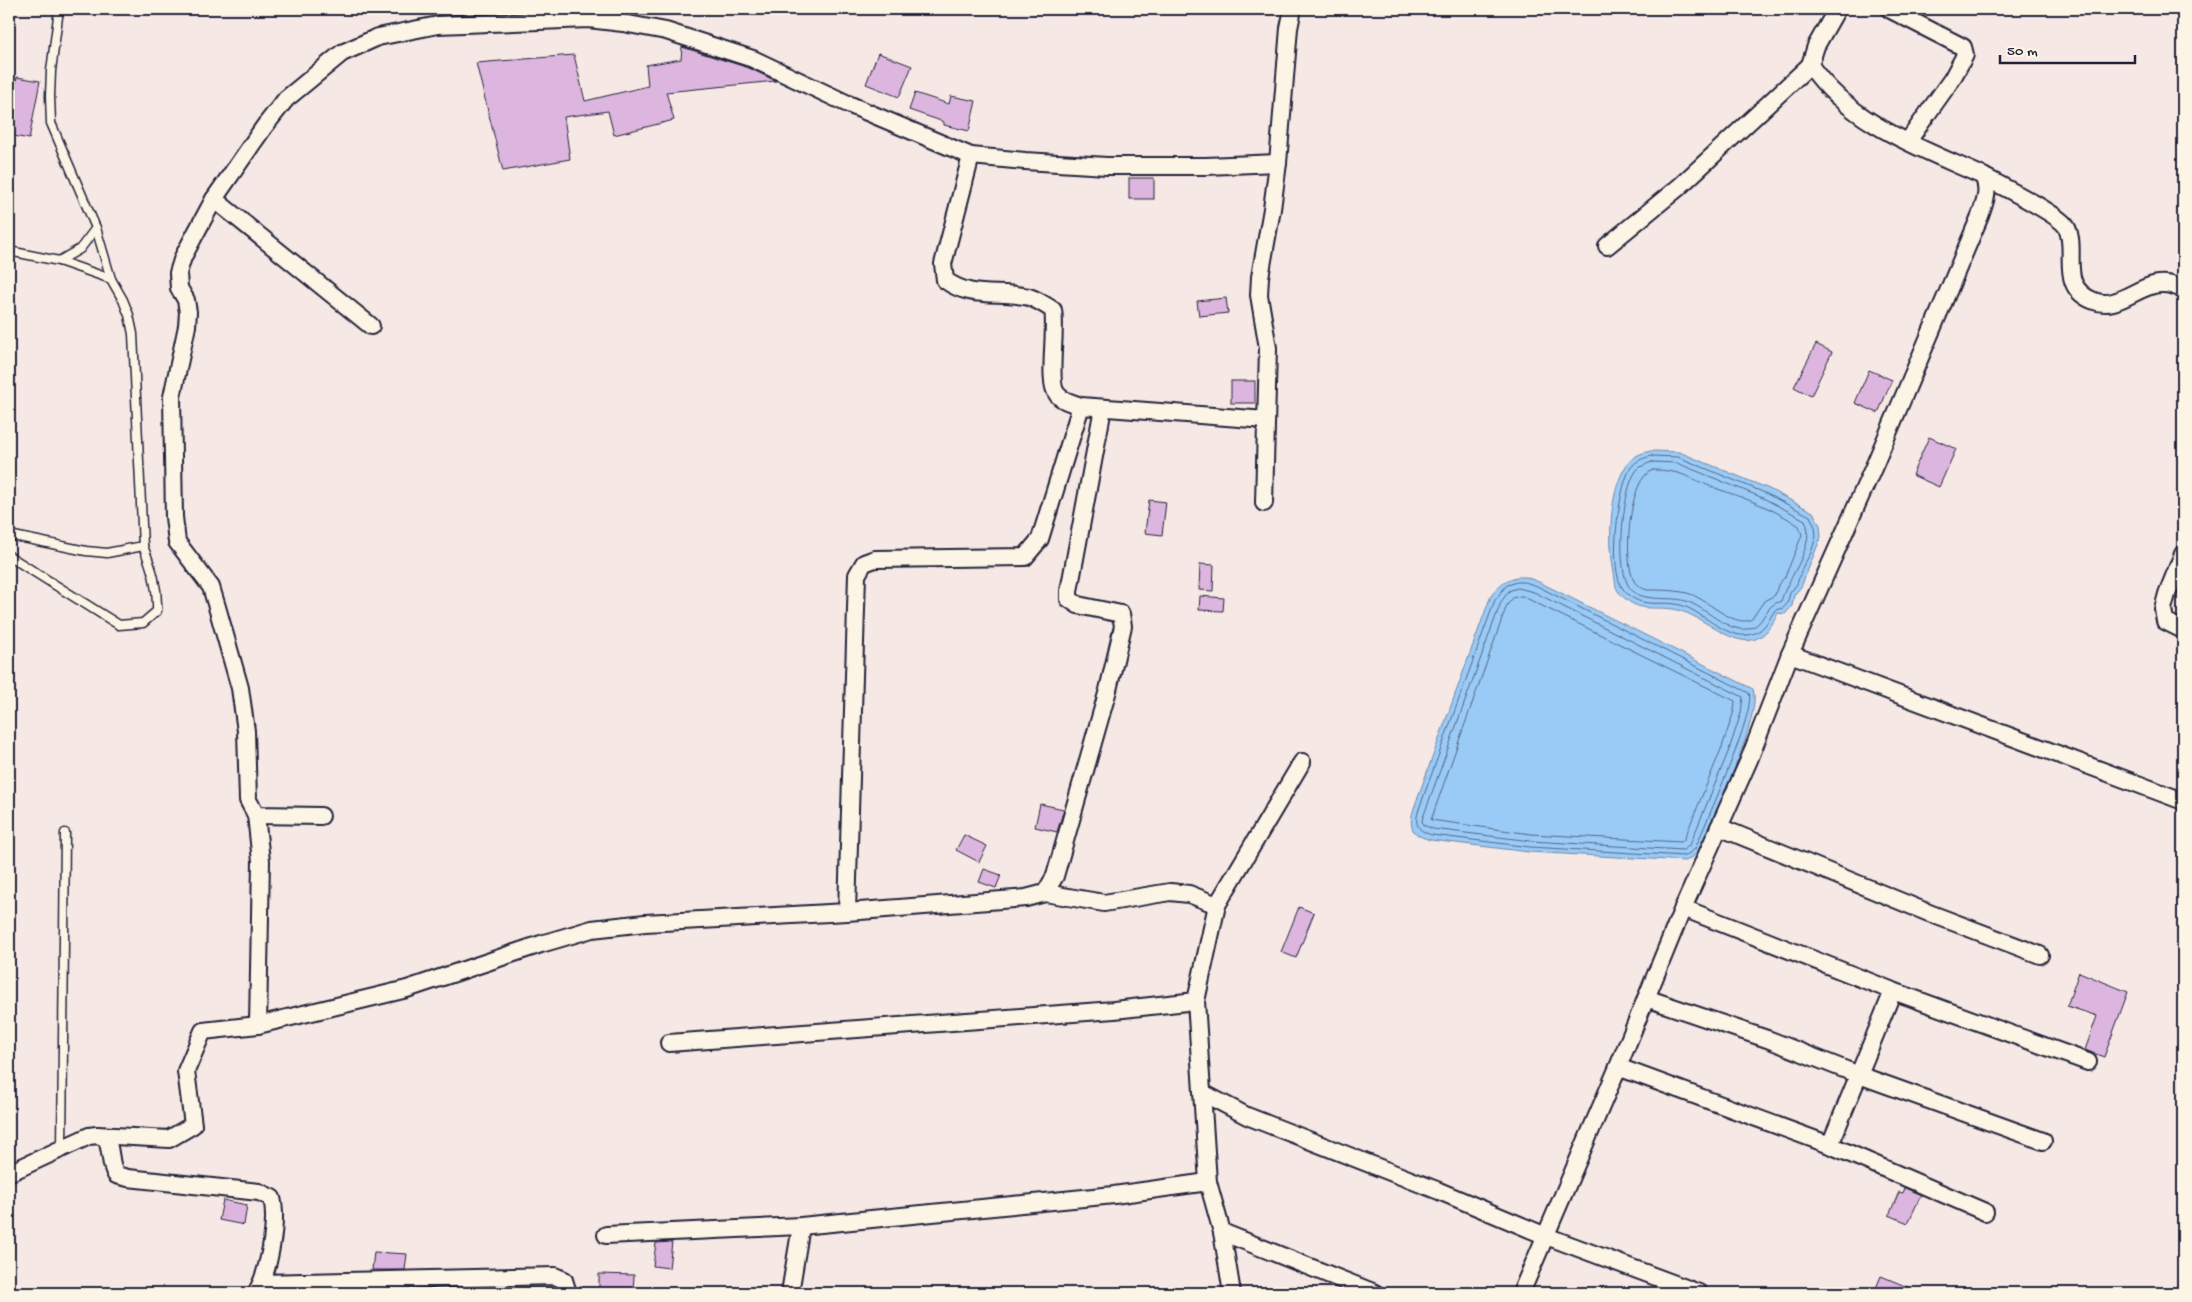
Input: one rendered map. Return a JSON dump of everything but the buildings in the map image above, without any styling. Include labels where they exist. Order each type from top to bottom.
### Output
[{"type":"street","points":[[1264,503],[1268,348],[1259,295],[1278,163],[1289,28],[1293,9]]},
{"type":"street","points":[[1607,246],[1679,187],[1810,65],[1816,46],[1837,9]]},
{"type":"street","points":[[1889,9],[1963,47],[1965,54],[1952,79],[1908,142]]},
{"type":"street","points":[[258,1025],[261,861],[256,815],[248,800],[244,706],[211,587],[177,542],[174,517],[172,397],[187,326],[188,312],[186,300],[180,288],[178,273],[182,257],[214,198],[242,156],[286,99],[342,53],[378,37],[438,25],[589,14],[666,31],[753,59],[848,104],[971,156],[1025,162],[1107,166],[1278,163]]},
{"type":"street","points":[[1810,65],[1843,102],[1878,127],[1983,176],[2048,213],[2066,226],[2071,238],[2071,276],[2078,290],[2093,301],[2108,304],[2142,288],[2158,283],[2176,286],[2183,290]]},
{"type":"street","points":[[971,156],[944,264],[945,280],[957,288],[974,293],[1028,297],[1040,301],[1053,310],[1056,323],[1052,384],[1057,394],[1066,401],[1081,406],[1266,420]]},
{"type":"street","points":[[1520,1293],[1618,1067],[1683,908],[1748,760],[1790,654],[1875,464],[1980,216],[1987,193],[1987,184],[1983,176]]},
{"type":"street","points":[[214,198],[371,326]]},
{"type":"street","points":[[847,912],[857,575],[864,563],[875,559],[1025,557],[1040,539],[1081,406]]},
{"type":"street","points":[[1045,893],[1055,876],[1066,840],[1108,690],[1123,626],[1121,614],[1078,605],[1069,599],[1069,590],[1102,408]]},
{"type":"street","points":[[2183,554],[2163,609],[2165,621],[2183,630]]},
{"type":"street","points":[[1790,654],[2183,802]]},
{"type":"street","points":[[1232,1293],[1222,1232],[1208,1182],[1196,1001],[1217,905],[1302,762]]},
{"type":"street","points":[[256,815],[321,816]]},
{"type":"street","points":[[1719,827],[1929,913],[2040,955]]},
{"type":"street","points":[[9,1173],[89,1136],[170,1139],[193,1125],[186,1071],[203,1031],[258,1025],[406,989],[592,929],[645,923],[847,912],[1026,898],[1045,893],[1104,903],[1170,892],[1189,894],[1217,905]]},
{"type":"street","points":[[1683,908],[1893,991],[2088,1062]]},
{"type":"street","points":[[1830,1145],[1893,991]]},
{"type":"street","points":[[1646,998],[1770,1040],[1859,1075],[2043,1141]]},
{"type":"street","points":[[669,1043],[1114,1010],[1196,1001]]},
{"type":"street","points":[[1618,1067],[1830,1145],[1985,1212]]},
{"type":"street","points":[[1203,1093],[1247,1116],[1439,1191],[1546,1236],[1699,1293]]},
{"type":"street","points":[[97,1135],[106,1138],[110,1144],[112,1168],[116,1175],[128,1178],[259,1192],[272,1198],[276,1210],[259,1288],[555,1276],[564,1280],[568,1293]]},
{"type":"street","points":[[606,1235],[801,1226],[1106,1196],[1208,1182]]},
{"type":"street","points":[[790,1293],[801,1226]]},
{"type":"street","points":[[1222,1232],[1375,1293]]},
{"type":"lane","points":[[9,556],[119,625],[142,623],[157,611],[153,570],[142,546],[133,334],[123,300],[111,279],[96,228],[52,123],[50,96],[59,9]]},
{"type":"lane","points":[[59,261],[80,249],[96,228]]},
{"type":"lane","points":[[9,251],[59,261],[111,279]]},
{"type":"lane","points":[[9,534],[107,553],[142,546]]},
{"type":"lane","points":[[62,1148],[65,833]]},
{"type":"water","points":[[1651,451],[1679,452],[1767,488],[1813,512],[1820,525],[1821,537],[1801,587],[1794,595],[1792,606],[1785,614],[1778,613],[1768,630],[1757,638],[1746,640],[1734,638],[1675,609],[1641,607],[1626,599],[1617,589],[1611,547],[1611,518],[1616,489],[1628,463],[1637,456]]},
{"type":"water","points":[[1516,577],[1526,577],[1539,582],[1753,689],[1754,702],[1750,721],[1724,795],[1699,852],[1686,861],[1529,852],[1431,840],[1415,833],[1411,825],[1414,808],[1490,598],[1501,584]]}]
